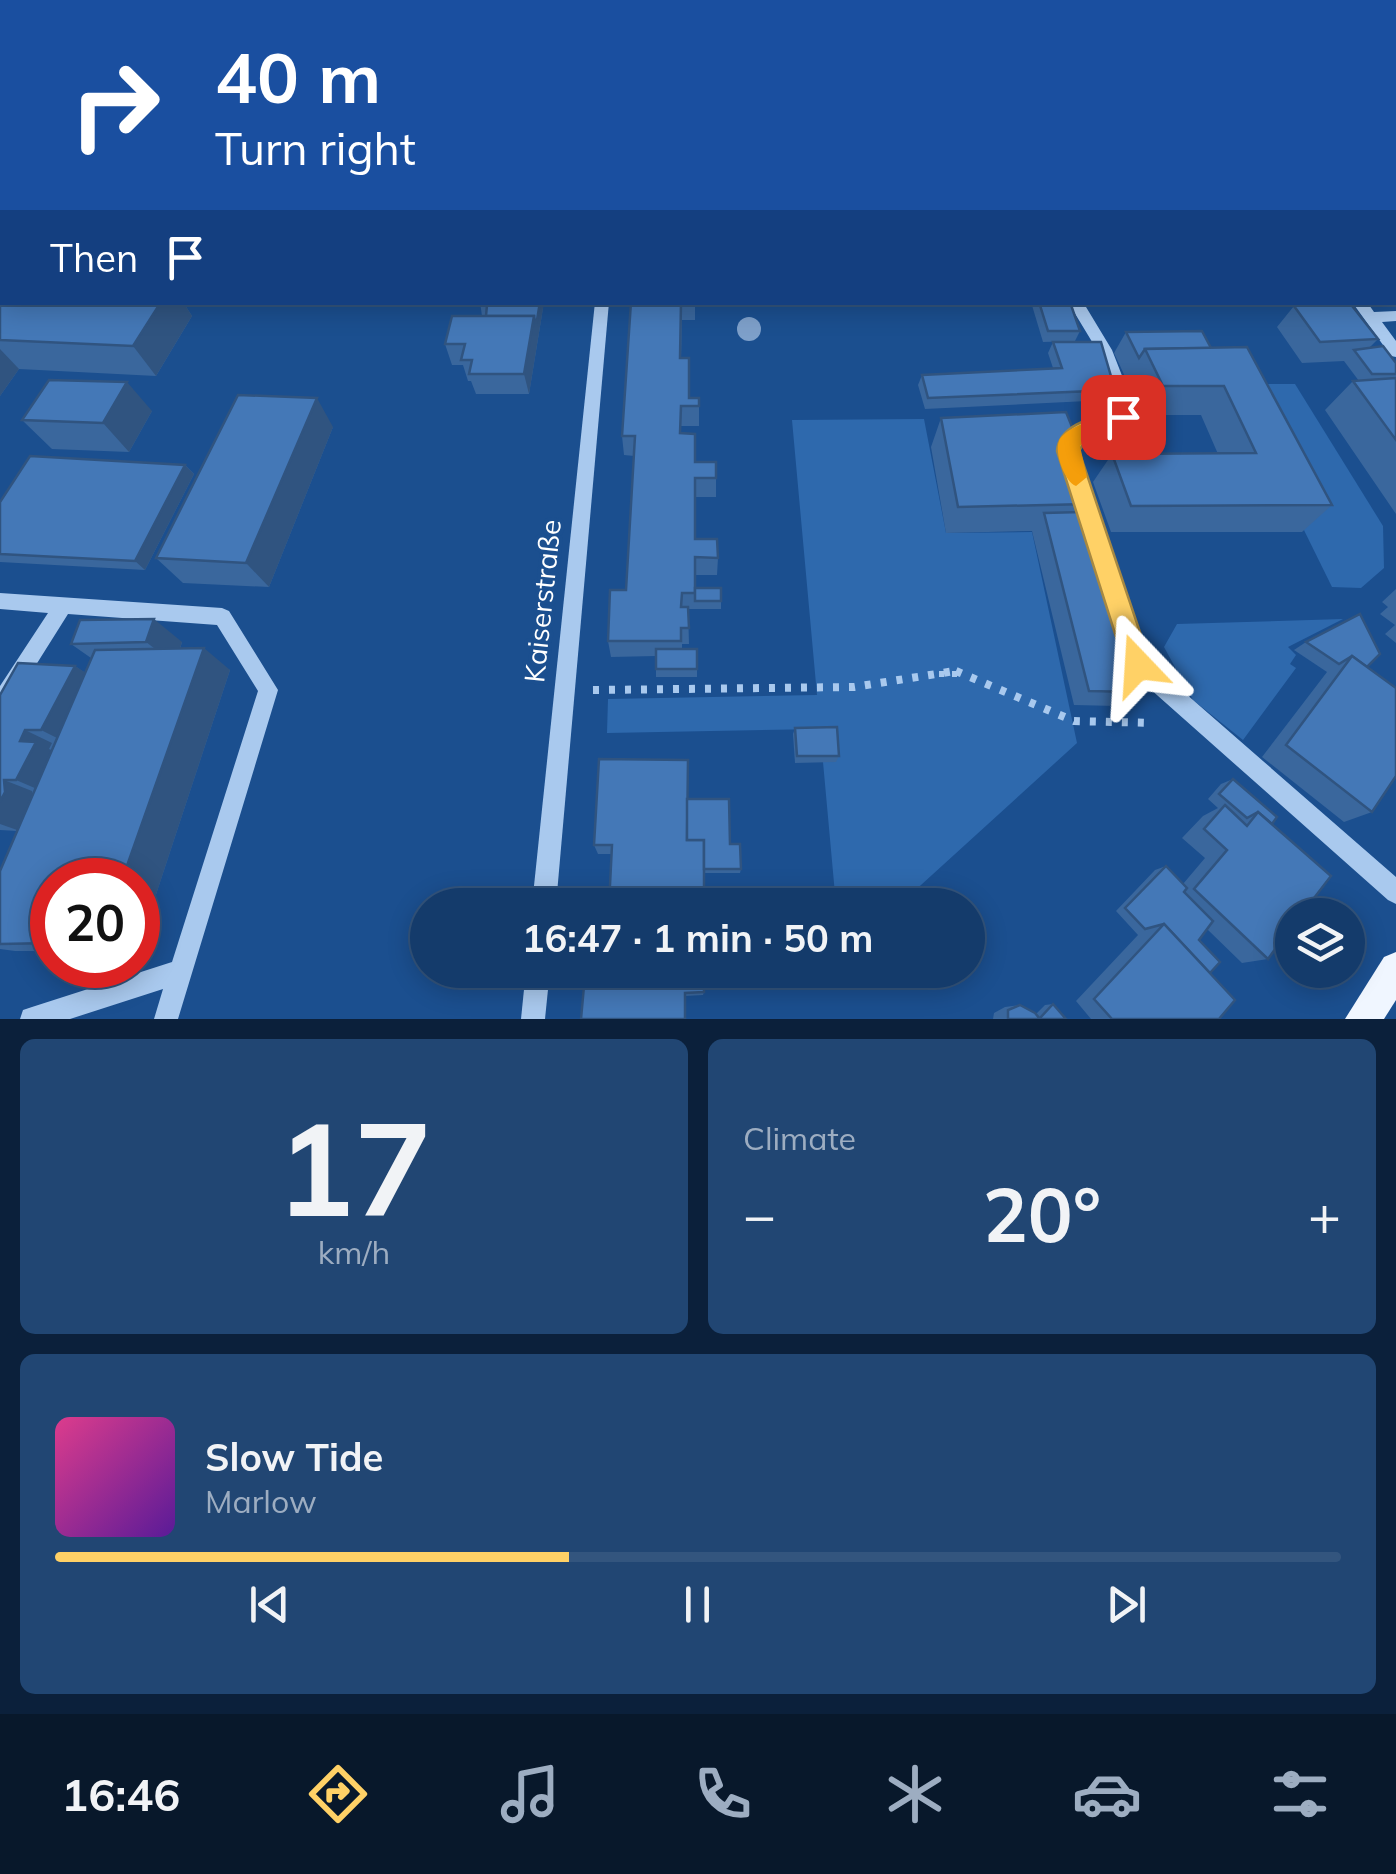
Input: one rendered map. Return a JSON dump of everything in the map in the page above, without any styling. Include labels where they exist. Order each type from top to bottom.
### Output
[{"type":"main road","points":[[1363,1019],[1396,969]]},
{"type":"street","name":"Kaiserstraße","points":[[546,888],[602,305]]},
{"type":"street","points":[[1077,305],[1104,350],[1127,408],[1115,422],[1073,436],[1068,451],[1138,665],[1396,892]]},
{"type":"street","points":[[1361,305],[1396,352]]},
{"type":"street","points":[[1369,316],[1396,316]]},
{"type":"street","points":[[0,601],[222,617],[268,690],[166,1019]]},
{"type":"street","points":[[0,704],[62,606]]},
{"type":"street","points":[[32,1019],[181,971]]},
{"type":"street","points":[[533,1019],[536,988]]},
{"type":"path","points":[[564,690],[854,687],[956,671],[1074,721]]},
{"type":"shaded area","points":[[1232,384],[1295,384],[1383,526],[1384,568],[1361,588],[1332,587]]},
{"type":"shaded area","points":[[924,419],[946,533],[1032,532],[1077,743],[918,888],[834,888],[820,729],[607,733],[608,699],[817,695],[792,420]]},
{"type":"shaded area","points":[[1343,619],[1288,647],[1296,655],[1290,664],[1296,668],[1243,740],[1193,700],[1164,647],[1177,624]]},
{"type":"building","points":[[0,305],[159,305],[133,346],[0,340]]},
{"type":"building","points":[[487,305],[540,305],[536,326],[534,316],[486,316]]},
{"type":"building","points":[[631,305],[681,305],[680,358],[689,358],[689,398],[699,398],[699,406],[681,406],[680,433],[695,434],[695,462],[716,462],[716,478],[695,478],[695,539],[717,539],[718,558],[695,557],[695,593],[682,593],[681,607],[688,607],[689,628],[681,628],[681,641],[608,641],[610,590],[626,590],[635,436],[622,436]]},
{"type":"building","points":[[1040,305],[1071,305],[1080,331],[1048,331]]},
{"type":"building","points":[[1351,305],[1378,339],[1320,342],[1294,306]]},
{"type":"building","points":[[452,316],[534,316],[524,374],[469,374],[472,360],[461,360],[465,344],[445,344]]},
{"type":"building","points":[[1202,331],[1211,348],[1145,349],[1139,358],[1126,332]]},
{"type":"building","points":[[1053,342],[1101,342],[1115,390],[928,398],[922,375],[1062,368]]},
{"type":"building","points":[[1383,346],[1396,363],[1396,374],[1372,374],[1354,350]]},
{"type":"building","points":[[1247,347],[1332,505],[1131,506],[1112,454],[1256,453],[1224,386],[1163,386],[1145,349]]},
{"type":"building","points":[[1396,378],[1396,440],[1353,381]]},
{"type":"building","points":[[49,380],[127,382],[103,423],[22,420]]},
{"type":"building","points":[[238,395],[317,398],[246,563],[156,558]]},
{"type":"building","points":[[1066,412],[1077,439],[1067,440],[1087,504],[958,507],[941,418]]},
{"type":"building","points":[[30,456],[185,465],[135,561],[0,554],[0,502]]},
{"type":"building","points":[[1082,512],[1133,692],[1089,691],[1044,513]]},
{"type":"building","points":[[695,588],[721,588],[721,601],[695,601]]},
{"type":"building","points":[[1360,614],[1380,654],[1367,667],[1352,656],[1339,664],[1306,642]]},
{"type":"building","points":[[154,619],[146,642],[71,644],[80,620]]},
{"type":"building","points":[[204,648],[130,858],[30,858],[30,943],[0,944],[0,871],[95,650]]},
{"type":"building","points":[[656,649],[697,649],[697,669],[656,669]]},
{"type":"building","points":[[1352,656],[1396,688],[1396,776],[1372,812],[1286,745]]},
{"type":"building","points":[[18,663],[75,666],[41,730],[25,730],[20,741],[36,742],[16,780],[4,780],[5,792],[0,802],[0,695]]},
{"type":"building","points":[[837,727],[839,756],[797,756],[795,728]]},
{"type":"building","points":[[599,759],[688,760],[687,840],[704,840],[704,888],[610,888],[612,845],[594,845]]},
{"type":"building","points":[[1233,779],[1277,817],[1272,824],[1258,812],[1247,818],[1219,794]]},
{"type":"building","points":[[687,799],[729,799],[730,844],[740,844],[741,869],[704,869],[704,840],[687,840]]},
{"type":"building","points":[[1225,805],[1247,826],[1258,812],[1331,876],[1314,898],[1275,898],[1275,949],[1268,959],[1194,889],[1227,850],[1204,829]]},
{"type":"building","points":[[1166,866],[1187,888],[1184,892],[1213,921],[1199,940],[1220,962],[1210,973],[1164,924],[1145,929],[1125,908]]},
{"type":"building","points":[[1164,924],[1235,1000],[1219,1019],[1112,1019],[1094,999]]},
{"type":"building","points":[[584,988],[704,988],[704,992],[685,993],[685,1019],[581,1019]]},
{"type":"building","points":[[1053,1004],[1066,1019],[1040,1019],[1040,1018]]},
{"type":"building","points":[[1020,1005],[1040,1019],[1008,1019],[1008,1010]]},
{"type":"slow traffic","points":[[1076,477],[1068,442],[1087,430]]},
{"type":"route","points":[[1123,417],[1079,432],[1068,442],[1068,451],[1138,665]]}]
